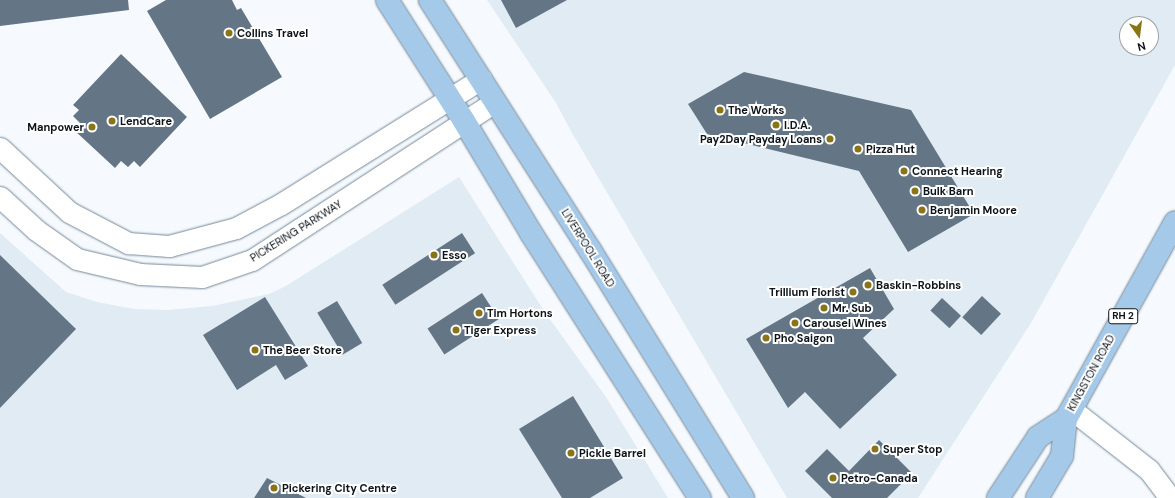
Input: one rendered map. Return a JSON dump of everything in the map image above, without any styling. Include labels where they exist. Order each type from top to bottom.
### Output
[{"type":"main road","points":[[387,0],[464,121],[531,233],[700,498]]},
{"type":"main road","name":"LIVERPOOL ROAD","points":[[430,0],[590,250],[743,498]]},
{"type":"main road","name":"KINGSTON ROAD","points":[[1037,498],[1062,456],[1069,414],[1175,222]]},
{"type":"main road","name":"KINGSTON ROAD","points":[[998,498],[1038,436],[1069,414]]},
{"type":"street","points":[[0,148],[69,212],[128,243],[169,246],[236,228],[281,204],[450,100],[481,79]]},
{"type":"street","name":"PICKERING PARKWAY","points":[[0,197],[36,230],[77,258],[140,274],[202,277],[252,260],[494,102]]},
{"type":"street","points":[[1069,414],[1149,470],[1170,498]]},
{"type":"shaded area","points":[[487,0],[1175,0],[1175,65],[1031,323],[918,498],[787,498],[572,133],[556,103]]},
{"type":"shaded area","points":[[459,177],[544,311],[606,397],[668,498],[0,498],[0,233],[66,292],[97,302],[134,309],[168,310],[212,306],[269,294],[286,286]]},
{"type":"building","points":[[0,0],[128,0],[129,10],[0,26]]},
{"type":"building","points":[[166,0],[232,0],[237,10],[241,8],[282,77],[210,119],[147,11]]},
{"type":"building","points":[[501,0],[567,0],[516,28]]},
{"type":"building","points":[[121,54],[187,117],[140,167],[134,161],[128,167],[121,161],[115,168],[74,130],[80,123],[73,116],[79,110],[73,105]]},
{"type":"building","points":[[744,72],[911,110],[974,214],[908,252],[859,171],[707,134],[688,104]]},
{"type":"building","points":[[462,233],[475,253],[395,305],[382,285]]},
{"type":"building","points":[[0,255],[76,329],[0,408]]},
{"type":"building","points":[[870,268],[894,309],[863,338],[897,375],[840,429],[805,392],[788,408],[746,339]]},
{"type":"building","points":[[482,293],[499,319],[444,354],[427,328]]},
{"type":"building","points":[[982,296],[1001,314],[981,335],[962,317]]},
{"type":"building","name":"The Beer Store","points":[[265,297],[308,366],[285,380],[276,365],[237,390],[203,335]]},
{"type":"building","points":[[942,298],[961,316],[949,328],[930,310]]},
{"type":"building","points":[[337,301],[362,343],[343,355],[317,313]]},
{"type":"building","name":"Pickle Barrel","points":[[573,396],[623,478],[590,498],[562,498],[519,429]]},
{"type":"building","points":[[879,440],[912,473],[887,498],[832,498],[805,471],[827,449],[849,471]]},
{"type":"building","name":"Pickering City Centre","points":[[267,478],[306,498],[254,498]]},
{"type":"place","name":"Collins Travel","points":[[229,33]]},
{"type":"place","name":"The Works","points":[[720,110]]},
{"type":"place","name":"LendCare","points":[[112,121]]},
{"type":"place","name":"I.D.A.","points":[[776,125]]},
{"type":"place","name":"Manpower","points":[[92,127]]},
{"type":"place","name":"Pay2Day Payday Loans","points":[[830,139]]},
{"type":"place","name":"Pizza Hut","points":[[858,149]]},
{"type":"place","name":"Connect Hearing","points":[[904,171]]},
{"type":"place","name":"Bulk Barn","points":[[915,191]]},
{"type":"place","name":"Benjamin Moore","points":[[922,210]]},
{"type":"place","name":"Esso","points":[[434,255]]},
{"type":"place","name":"Baskin-Robbins","points":[[868,285]]},
{"type":"place","name":"Trillium Florist","points":[[853,292]]},
{"type":"place","name":"Mr. Sub","points":[[824,308]]},
{"type":"place","name":"Tim Hortons","points":[[479,313]]},
{"type":"place","name":"Carousel Wines","points":[[795,323]]},
{"type":"place","name":"Tiger Express","points":[[456,330]]},
{"type":"place","name":"Pho Saigon","points":[[766,338]]},
{"type":"place","name":"The Beer Store","points":[[255,350]]},
{"type":"place","name":"Super Stop","points":[[875,449]]},
{"type":"place","name":"Pickle Barrel","points":[[571,453]]},
{"type":"place","name":"Petro-Canada","points":[[833,478]]},
{"type":"place","name":"Pickering City Centre","points":[[274,488]]}]
